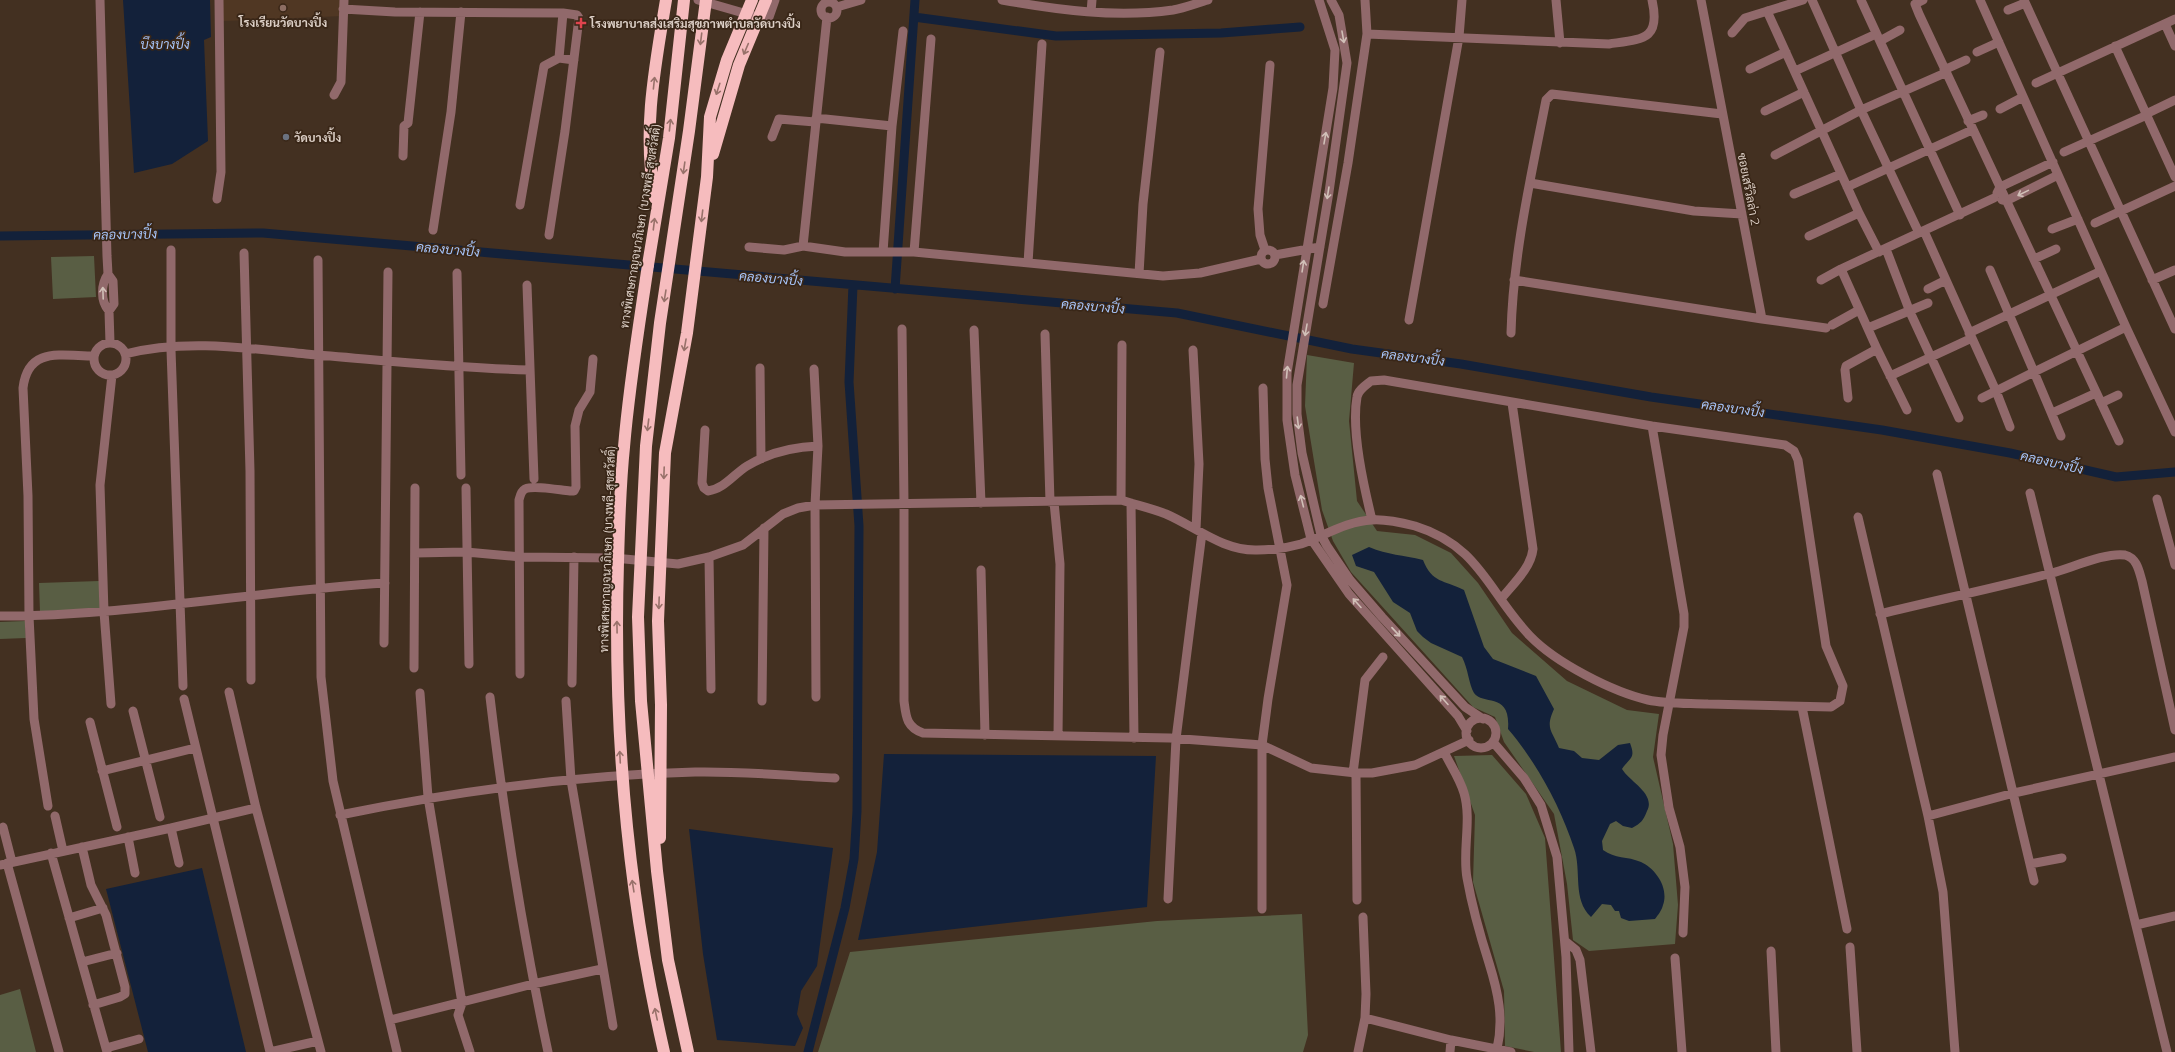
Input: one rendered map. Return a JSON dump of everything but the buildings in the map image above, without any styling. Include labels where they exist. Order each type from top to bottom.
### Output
[{"type":"highway","points":[[656,205],[650,170],[648,140],[656,59],[666,0]]},
{"type":"highway","name":"ทางพิเศษกาญจนาภิเษก (บางพลี-สุขสวัสดิ์)","points":[[664,1052],[645,964],[632,875],[621,770],[616,614],[624,447],[656,205],[669,138],[684,0]]},
{"type":"highway","points":[[688,1052],[668,960],[656,871],[641,701],[638,617],[646,446],[660,323],[689,131],[706,0]]},
{"type":"highway","points":[[656,871],[660,847],[661,775],[658,621],[665,453],[687,333],[707,177],[710,117],[728,60],[752,0]]},
{"type":"highway","points":[[707,177],[739,65],[766,0]]},
{"type":"street","points":[[100,0],[105,214],[108,274],[113,281],[114,304],[109,311],[110,343]]},
{"type":"street","points":[[217,199],[221,172],[219,0]]},
{"type":"street","points":[[698,0],[768,20],[775,0]]},
{"type":"street","points":[[832,3],[834,16],[827,17],[822,13],[822,8],[832,3],[861,0]]},
{"type":"street","points":[[1002,0],[1091,12],[1135,14],[1166,10],[1208,0]]},
{"type":"street","points":[[1091,12],[1092,0]]},
{"type":"street","points":[[1319,0],[1335,50],[1333,88],[1289,357],[1286,396],[1287,420],[1295,475],[1311,539],[1349,594],[1458,716],[1467,731],[1469,740],[1480,748],[1493,742],[1495,738],[1495,729],[1490,721],[1465,707],[1382,617],[1345,574],[1321,535],[1302,453],[1297,414],[1297,385],[1320,247],[1347,63],[1339,15],[1331,0]]},
{"type":"street","points":[[1323,304],[1348,163],[1367,34],[1366,0]]},
{"type":"street","points":[[1409,320],[1459,37],[1462,0]]},
{"type":"street","points":[[1556,0],[1560,42]]},
{"type":"street","points":[[1367,34],[1609,44],[1644,37],[1651,33],[1655,27],[1656,17],[1652,0]]},
{"type":"street","name":"ซอยเสรีวิลล่า 2","points":[[1701,0],[1762,319]]},
{"type":"street","points":[[1732,33],[1745,18],[1803,0]]},
{"type":"street","points":[[1812,0],[1888,169],[1946,280],[1996,391],[2010,427]]},
{"type":"street","points":[[1861,0],[1902,92],[1960,215]]},
{"type":"street","points":[[1980,0],[2126,327],[2175,432]]},
{"type":"street","points":[[1917,1],[1945,71],[1972,130],[2119,441]]},
{"type":"street","points":[[2008,10],[2025,1],[2120,212],[2175,329]]},
{"type":"street","points":[[334,95],[341,82],[344,4],[420,12],[573,13],[579,18],[565,131],[549,235]]},
{"type":"street","points":[[1767,11],[1859,213],[1882,250],[1959,418]]},
{"type":"street","points":[[403,156],[404,126],[408,123],[420,12]]},
{"type":"street","points":[[433,230],[451,112],[461,12]]},
{"type":"street","points":[[559,58],[563,13]]},
{"type":"street","points":[[803,246],[827,17]]},
{"type":"street","points":[[2036,83],[2175,20]]},
{"type":"street","points":[[2165,24],[2175,46]]},
{"type":"street","points":[[1795,71],[1835,52],[1900,30]]},
{"type":"street","points":[[885,252],[892,126],[903,31]]},
{"type":"street","points":[[911,252],[931,39]]},
{"type":"street","points":[[1977,52],[1999,42]]},
{"type":"street","points":[[1028,263],[1042,44]]},
{"type":"street","points":[[2115,46],[2175,177]]},
{"type":"street","points":[[1139,274],[1143,204],[1160,52]]},
{"type":"street","points":[[1750,69],[1786,52]]},
{"type":"street","points":[[520,205],[544,66],[559,58],[574,60]]},
{"type":"street","points":[[1775,155],[1861,110],[1902,92],[1966,60]]},
{"type":"street","points":[[1265,250],[1260,235],[1258,209],[1270,66]]},
{"type":"street","points":[[1765,111],[1804,92]]},
{"type":"street","points":[[1511,333],[1514,280],[1530,183],[1546,100],[1552,94],[1722,114]]},
{"type":"street","points":[[2000,109],[2024,97]]},
{"type":"street","points":[[2064,152],[2175,100]]},
{"type":"street","points":[[1968,121],[1983,114]]},
{"type":"street","points":[[772,137],[776,122],[779,119],[815,120],[892,126]]},
{"type":"street","points":[[1847,187],[1972,130]]},
{"type":"street","points":[[1821,280],[1994,198],[2000,188],[2053,162]]},
{"type":"street","points":[[1794,194],[1841,174]]},
{"type":"street","points":[[1994,198],[2006,201],[2058,175]]},
{"type":"street","points":[[1530,183],[1686,210],[1742,214]]},
{"type":"street","points":[[2095,223],[2175,186]]},
{"type":"street","points":[[1809,236],[1859,213]]},
{"type":"street","points":[[2052,229],[2078,219]]},
{"type":"street","points":[[749,247],[784,250],[803,246],[845,252],[911,252],[1163,276],[1200,273],[1261,259]]},
{"type":"street","points":[[1275,255],[1306,248],[1320,247]]},
{"type":"street","points":[[2034,260],[2056,249]]},
{"type":"street","points":[[171,250],[171,347],[183,686]]},
{"type":"street","points":[[1261,259],[1262,253],[1265,250]]},
{"type":"street","points":[[1261,259],[1264,263],[1270,264],[1275,260],[1275,255],[1271,250],[1265,250]]},
{"type":"street","points":[[244,253],[245,348],[250,471],[251,680]]},
{"type":"street","points":[[318,260],[321,677],[333,780],[340,815],[397,1052]]},
{"type":"street","points":[[1842,269],[1859,310],[1907,410]]},
{"type":"street","points":[[1990,270],[2061,436]]},
{"type":"street","points":[[2152,280],[2175,270]]},
{"type":"street","points":[[1890,376],[2101,271]]},
{"type":"street","points":[[384,643],[388,272]]},
{"type":"street","points":[[457,273],[461,474]]},
{"type":"street","points":[[1514,280],[1762,319],[1829,326],[1859,310]]},
{"type":"street","points":[[1928,288],[1946,280]]},
{"type":"street","points":[[527,285],[534,479]]},
{"type":"street","points":[[1868,328],[1928,304]]},
{"type":"street","points":[[1982,398],[2126,327]]},
{"type":"street","points":[[902,329],[904,701],[908,724],[914,729],[922,733],[1176,739],[1262,745],[1311,768],[1355,773],[1372,772],[1416,765],[1469,740]]},
{"type":"street","points":[[974,330],[981,503]]},
{"type":"street","points":[[1045,334],[1052,502],[1060,564],[1058,736]]},
{"type":"street","points":[[110,343],[120,346],[125,354],[124,368],[112,375],[107,375],[98,370],[94,356],[100,346],[110,343]]},
{"type":"street","points":[[1121,500],[1122,345]]},
{"type":"street","points":[[125,354],[186,346],[245,348],[460,369],[529,370]]},
{"type":"street","points":[[1848,398],[1845,370],[1846,366],[1877,349]]},
{"type":"street","points":[[1168,899],[1176,739],[1199,531],[1199,464],[1193,350]]},
{"type":"street","points":[[48,806],[34,719],[29,616],[28,496],[23,388],[25,375],[38,359],[48,356],[94,356]]},
{"type":"street","points":[[520,674],[521,557],[519,500],[525,489],[534,488],[574,491],[576,487],[575,426],[579,410],[590,392],[592,359]]},
{"type":"street","points":[[760,368],[761,459]]},
{"type":"street","points":[[814,369],[818,446],[815,505],[816,697]]},
{"type":"street","points":[[111,704],[104,612],[100,485],[112,375]]},
{"type":"street","points":[[415,553],[466,552],[521,557],[614,558],[678,564],[709,557],[743,545],[783,514],[798,508],[815,505],[869,506],[1121,500],[1145,506],[1199,531],[1216,541],[1237,548],[1255,551],[1281,549],[1301,544],[1321,535],[1372,520],[1413,526],[1447,539],[1471,558],[1531,637],[1577,670],[1633,696],[1669,702],[1802,707],[1831,707],[1840,701],[1843,686],[1826,646],[1798,460],[1794,451],[1785,445],[1652,426],[1384,380],[1371,381],[1363,387],[1357,396],[1356,419],[1364,485],[1372,520]]},
{"type":"street","points":[[1262,909],[1262,745],[1268,698],[1287,585],[1268,488],[1265,458],[1263,388]]},
{"type":"street","points":[[2052,413],[2096,393]]},
{"type":"street","points":[[2101,403],[2118,395]]},
{"type":"street","points":[[1501,599],[1525,569],[1532,558],[1533,549],[1512,403]]},
{"type":"street","points":[[1652,426],[1684,614],[1684,627],[1669,702],[1661,755],[1669,808],[1680,847],[1686,887],[1683,933]]},
{"type":"street","points":[[705,430],[702,483],[704,488],[708,491],[716,490],[746,466],[761,459],[788,449],[818,446]]},
{"type":"street","points":[[1937,474],[2034,881]]},
{"type":"street","points":[[414,668],[415,488]]},
{"type":"street","points":[[466,488],[466,552],[470,664]]},
{"type":"street","points":[[2030,493],[2052,573],[2167,1052]]},
{"type":"street","points":[[2157,499],[2174,560]]},
{"type":"street","points":[[1131,503],[1134,738]]},
{"type":"street","points":[[1858,517],[1928,816],[1943,892],[1955,1052]]},
{"type":"street","points":[[762,702],[764,528]]},
{"type":"street","points":[[1880,614],[2052,573],[2111,556],[2124,555],[2132,558],[2136,564],[2142,581],[2175,730]]},
{"type":"street","points":[[572,683],[574,557]]},
{"type":"street","points":[[709,557],[710,689]]},
{"type":"street","points":[[982,570],[986,735]]},
{"type":"street","points":[[0,616],[104,612],[320,587],[385,583]]},
{"type":"street","points":[[1356,900],[1355,773],[1365,680],[1383,657]]},
{"type":"street","points":[[229,692],[256,808],[321,1052]]},
{"type":"street","points":[[420,693],[428,797],[462,1003],[458,1015],[470,1052]]},
{"type":"street","points":[[490,697],[501,787],[533,984],[548,1052]]},
{"type":"street","points":[[184,699],[212,819],[270,1052],[318,1041]]},
{"type":"street","points":[[566,701],[571,780],[602,969],[613,1026]]},
{"type":"street","points":[[1802,707],[1847,930]]},
{"type":"street","points":[[133,711],[160,817]]},
{"type":"street","points":[[1467,731],[1471,722],[1483,718]]},
{"type":"street","points":[[90,722],[117,827]]},
{"type":"street","points":[[1493,742],[1524,778],[1541,805],[1550,829],[1557,857],[1565,941],[1569,1052]]},
{"type":"street","points":[[102,771],[195,748]]},
{"type":"street","points":[[1444,752],[1465,794],[1467,824],[1466,876],[1471,900],[1496,984],[1500,1007],[1500,1033],[1496,1049]]},
{"type":"street","points":[[1928,816],[2014,793],[2175,757]]},
{"type":"street","points":[[340,815],[428,797],[501,787],[571,780],[698,772],[835,778]]},
{"type":"street","points":[[6,863],[212,819],[256,808]]},
{"type":"street","points":[[55,816],[63,851]]},
{"type":"street","points":[[3,827],[6,863],[59,1052]]},
{"type":"street","points":[[171,828],[179,863]]},
{"type":"street","points":[[128,837],[135,873]]},
{"type":"street","points":[[82,847],[91,885],[103,908],[125,987],[125,994],[93,1004]]},
{"type":"street","points":[[51,853],[106,1050],[139,1039]]},
{"type":"street","points":[[2030,864],[2062,858]]},
{"type":"street","points":[[69,918],[103,908]]},
{"type":"street","points":[[2136,924],[2175,916]]},
{"type":"street","points":[[1358,1052],[1365,1018],[1366,994],[1363,917]]},
{"type":"street","points":[[1565,941],[1576,950],[1580,960],[1592,1052]]},
{"type":"street","points":[[1850,947],[1857,1052]]},
{"type":"street","points":[[1770,952],[1776,1052]]},
{"type":"street","points":[[82,962],[116,953]]},
{"type":"street","points":[[1675,958],[1682,1052]]},
{"type":"street","points":[[390,1020],[533,984],[602,969]]},
{"type":"street","points":[[1365,1018],[1451,1040],[1512,1052]]},
{"type":"street","points":[[1450,1052],[1451,1040]]},
{"type":"shaded area","name":"โรงเรียนวัดบางปิ้ง","points":[[222,0],[343,0],[343,16],[223,21]]},
{"type":"green space","points":[[94,256],[96,297],[53,299],[51,257]]},
{"type":"green space","points":[[1307,355],[1354,363],[1349,421],[1357,501],[1377,531],[1415,535],[1451,553],[1478,583],[1512,633],[1567,681],[1627,710],[1659,714],[1653,757],[1673,844],[1678,905],[1675,944],[1589,951],[1573,940],[1567,884],[1554,814],[1504,742],[1495,717],[1473,707],[1351,572],[1333,541],[1322,510],[1305,406]]},
{"type":"green space","points":[[99,581],[100,610],[40,612],[39,583]]},
{"type":"green space","points":[[25,621],[26,638],[0,639],[0,622]]},
{"type":"green space","points":[[1492,755],[1526,794],[1545,838],[1561,1052],[1534,1052],[1505,1046],[1504,991],[1473,882],[1475,815],[1454,756]]},
{"type":"green space","points":[[1302,914],[1308,1035],[1303,1052],[818,1052],[850,952],[1157,921]]},
{"type":"green space","points":[[20,989],[36,1052],[0,1052],[0,995]]},
{"type":"water","name":"บึงบางปิ้ง","points":[[123,0],[210,0],[211,37],[204,40],[208,141],[172,164],[134,173]]},
{"type":"water","points":[[1369,547],[1376,550],[1423,560],[1430,573],[1439,580],[1464,590],[1484,647],[1493,659],[1536,676],[1554,709],[1550,721],[1550,729],[1559,748],[1574,751],[1582,758],[1599,760],[1618,745],[1630,743],[1632,755],[1630,760],[1622,769],[1641,788],[1648,799],[1649,805],[1643,819],[1632,828],[1623,826],[1616,821],[1610,824],[1602,841],[1603,850],[1612,855],[1641,862],[1652,869],[1656,874],[1663,886],[1664,899],[1662,909],[1655,919],[1629,921],[1621,918],[1619,911],[1615,911],[1611,905],[1602,904],[1591,917],[1585,910],[1579,893],[1574,848],[1562,816],[1547,786],[1529,756],[1508,729],[1508,717],[1505,709],[1501,704],[1478,697],[1474,693],[1471,686],[1462,657],[1431,643],[1423,637],[1417,631],[1410,613],[1393,602],[1374,572],[1356,566],[1352,555]]},
{"type":"water","points":[[884,754],[1156,756],[1147,907],[858,940],[877,852]]},
{"type":"water","points":[[689,829],[833,848],[817,966],[801,991],[797,1014],[803,1028],[795,1046],[717,1040],[703,954]]},
{"type":"water","points":[[202,868],[246,1052],[148,1052],[106,889]]},
{"type":"waterway","points":[[895,289],[915,0]]},
{"type":"waterway","points":[[914,17],[1056,36],[1221,33],[1300,27]]},
{"type":"waterway","name":"คลองบางปิ้ง","points":[[0,236],[263,233],[1177,313],[1352,349],[1461,364],[1651,397],[1882,430],[2010,453],[2116,477],[2175,472]]},
{"type":"waterway","points":[[808,1052],[845,908],[854,859],[857,811],[859,526],[849,382],[853,285]]},
{"type":"place","name":"โรงเรียนวัดบางปิ้ง","points":[[283,8]]},
{"type":"place","name":"โรงพยาบาลส่งเสริมสุขภาพตำบลวัดบางปิ้ง","points":[[581,23]]},
{"type":"place","name":"วัดบางปิ้ง","points":[[286,137]]}]
